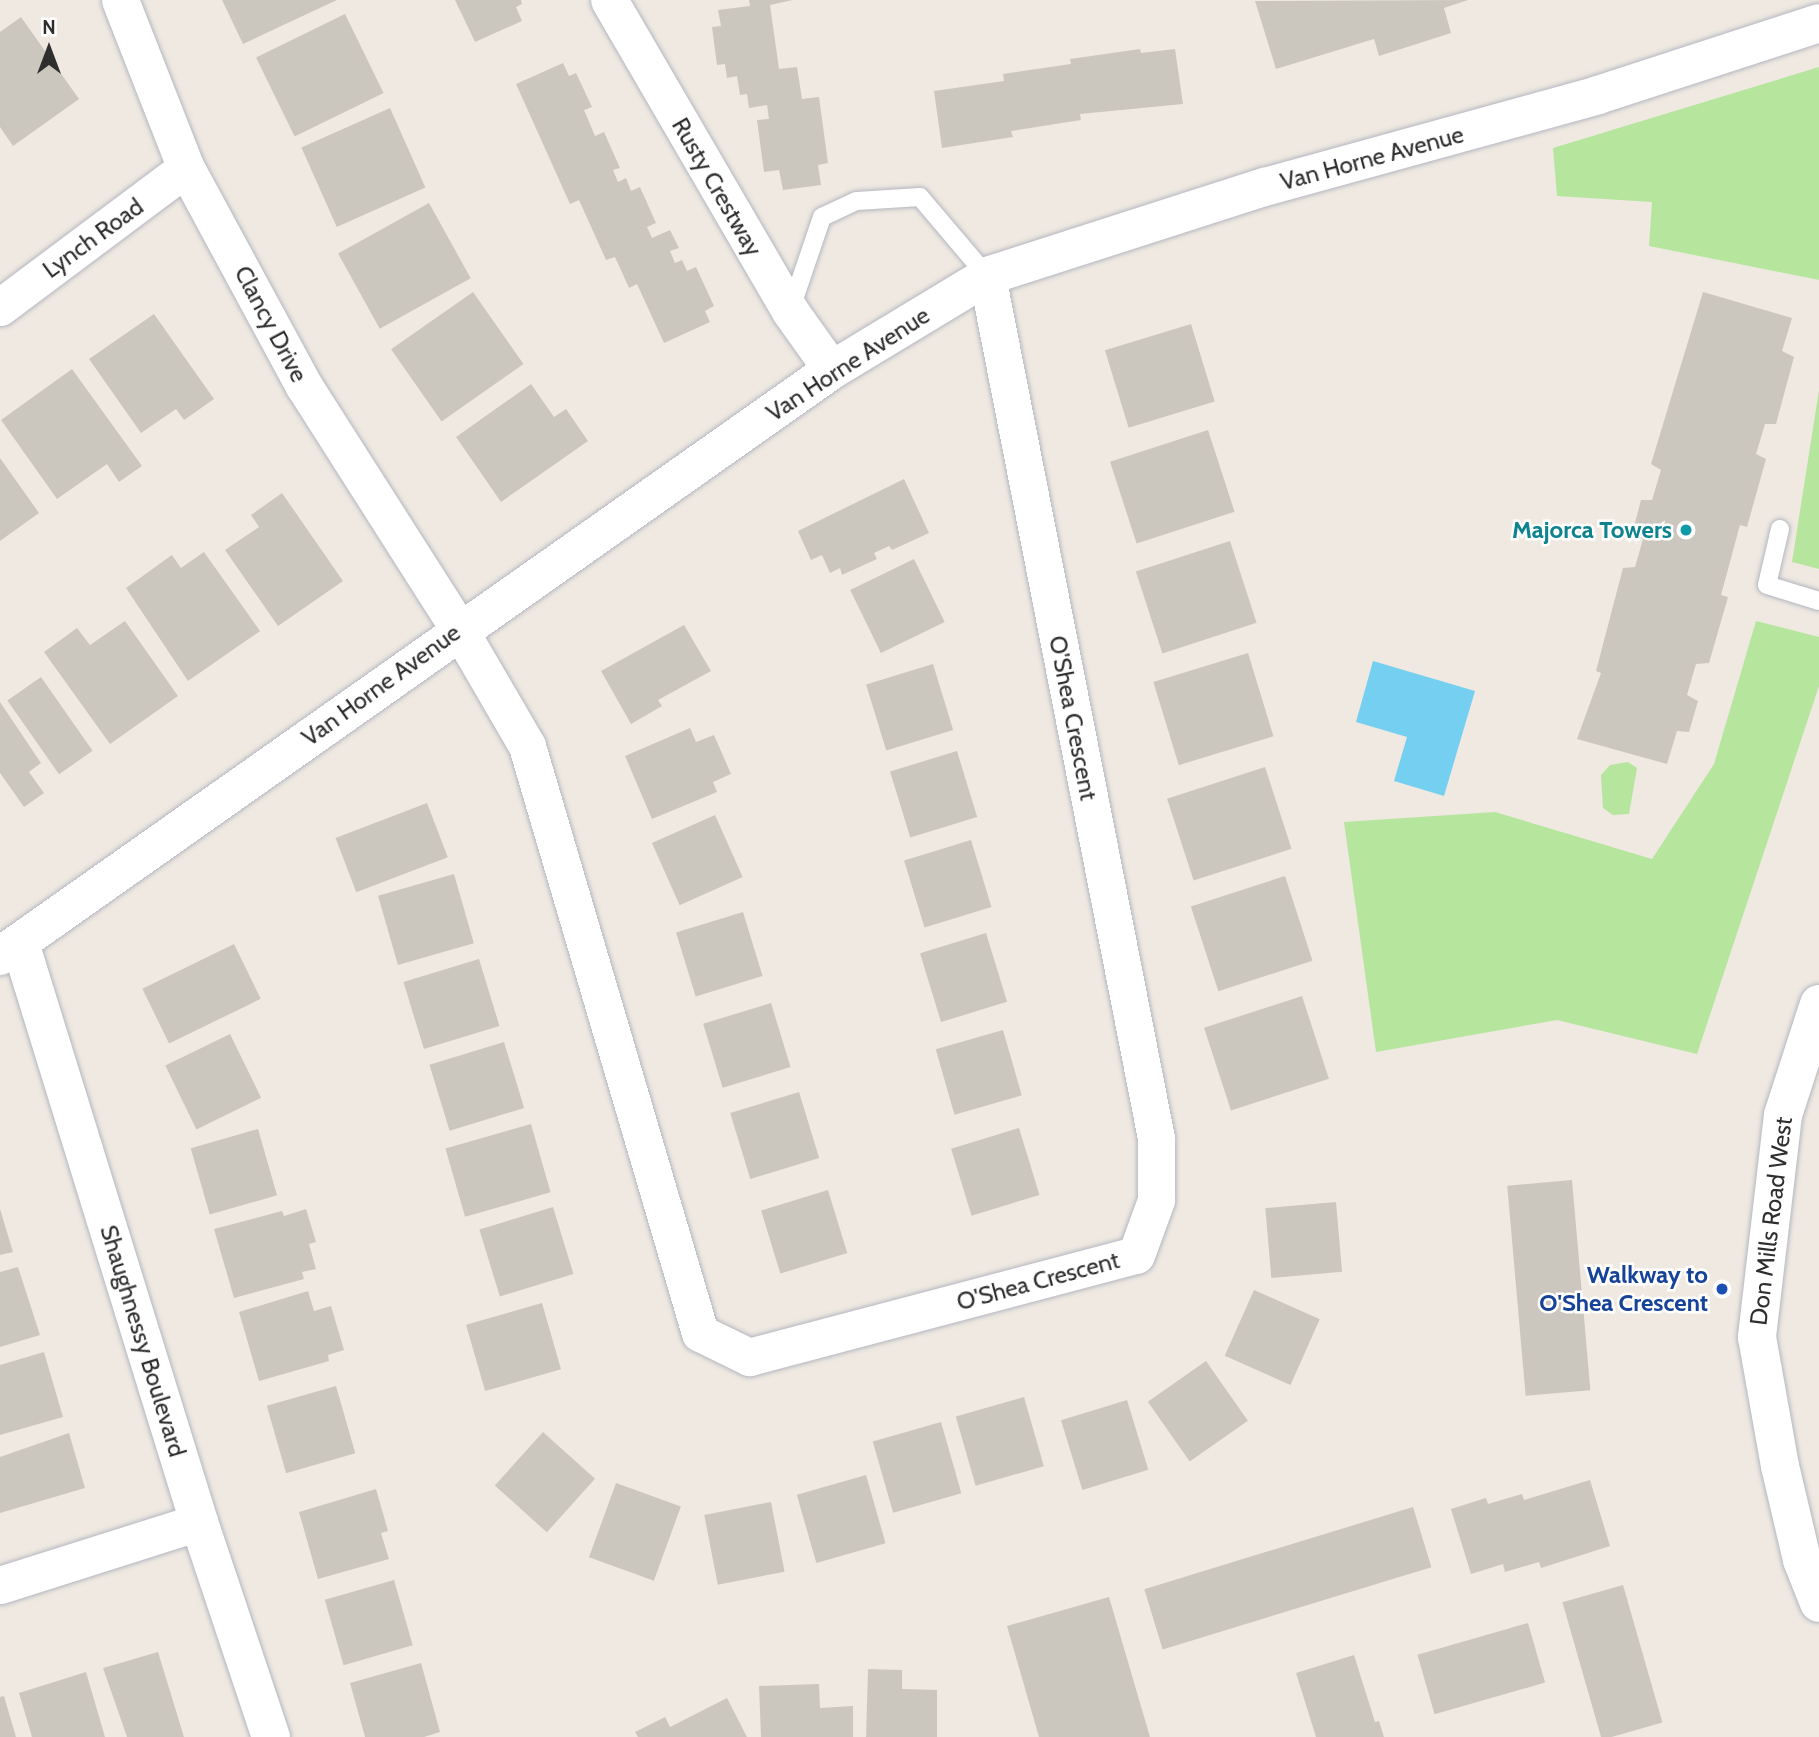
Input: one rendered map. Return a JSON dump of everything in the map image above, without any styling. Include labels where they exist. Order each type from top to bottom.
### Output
[{"type":"street","name":"Clancy Drive","points":[[120,0],[186,168],[304,386],[458,629]]},
{"type":"street","name":"Rusty Crestway","points":[[609,0],[790,311],[831,370]]},
{"type":"street","name":"Van Horne Avenue","points":[[10,950],[458,629],[831,370],[987,276],[1265,187],[1598,94],[1819,23]]},
{"type":"street","name":"Lynch Road","points":[[0,307],[186,168]]},
{"type":"street","name":"O'Shea Crescent","points":[[458,629],[527,746],[700,1334],[749,1357],[1136,1255],[1156,1200],[1156,1138],[987,276]]},
{"type":"street","name":"Shaughnessy Boulevard","points":[[10,950],[271,1737]]},
{"type":"street","name":"Don Mills Road West","points":[[1819,1004],[1811,1049],[1783,1115],[1775,1158],[1757,1337],[1780,1466],[1802,1560],[1819,1603]]},
{"type":"street","points":[[0,1585],[199,1522]]},
{"type":"lane","points":[[790,311],[822,217],[857,201],[920,197],[987,276]]},
{"type":"lane","points":[[1780,529],[1767,585],[1819,601]]},
{"type":"green space","points":[[1819,67],[1819,280],[1649,246],[1652,202],[1557,196],[1553,148]]},
{"type":"green space","points":[[1819,390],[1819,569],[1792,562]]},
{"type":"green space","points":[[1756,621],[1819,637],[1819,686],[1697,1054],[1557,1020],[1376,1052],[1344,822],[1495,812],[1652,859],[1714,764]]},
{"type":"green space","points":[[1628,762],[1637,768],[1629,814],[1613,815],[1603,808],[1601,775],[1610,765]]},
{"type":"water","points":[[1373,661],[1475,691],[1444,796],[1394,781],[1407,737],[1356,722]]},
{"type":"building","points":[[222,0],[337,0],[243,44]]},
{"type":"building","points":[[455,0],[521,0],[522,4],[516,7],[522,21],[475,42]]},
{"type":"building","points":[[749,0],[793,0],[770,5],[779,69],[797,67],[802,99],[819,97],[828,163],[818,165],[821,185],[783,190],[779,170],[764,172],[757,120],[769,119],[767,105],[749,108],[747,94],[740,95],[737,76],[727,78],[725,64],[717,65],[712,27],[721,26],[718,10],[750,6]]},
{"type":"building","points":[[1468,0],[1444,8],[1451,33],[1379,56],[1374,39],[1276,69],[1255,1]]},
{"type":"building","points":[[345,14],[384,93],[295,136],[256,57]]},
{"type":"building","points":[[21,17],[79,99],[13,146],[0,127],[0,32]]},
{"type":"building","points":[[1140,49],[1141,53],[1175,49],[1183,104],[1080,114],[1081,120],[1011,131],[1013,137],[942,148],[934,91],[1004,81],[1003,74],[1071,64],[1070,59]]},
{"type":"building","points":[[563,63],[569,76],[576,73],[592,107],[584,110],[595,136],[604,132],[620,168],[613,170],[618,182],[626,178],[631,191],[640,187],[656,223],[647,227],[652,238],[670,230],[679,248],[670,251],[675,263],[682,260],[687,271],[696,267],[714,306],[705,311],[710,322],[664,343],[637,284],[629,288],[615,257],[606,260],[579,200],[570,204],[516,84]]},
{"type":"building","points":[[390,108],[425,187],[337,227],[301,147]]},
{"type":"building","points":[[429,203],[471,278],[380,329],[338,253]]},
{"type":"building","points":[[473,292],[523,364],[442,421],[391,349]]},
{"type":"building","name":"Majorca Towers","points":[[1703,292],[1792,318],[1782,351],[1794,357],[1776,424],[1765,424],[1756,454],[1766,459],[1747,527],[1740,525],[1721,595],[1728,597],[1709,663],[1696,664],[1687,695],[1698,701],[1689,732],[1677,731],[1667,764],[1577,739],[1601,673],[1596,671],[1623,568],[1635,567],[1643,539],[1632,534],[1641,500],[1652,500],[1661,470],[1651,464]]},
{"type":"building","points":[[154,314],[214,399],[184,420],[176,409],[141,433],[89,359]]},
{"type":"building","points":[[1191,324],[1215,401],[1129,428],[1105,350]]},
{"type":"building","points":[[72,369],[142,466],[119,482],[107,464],[57,499],[1,420]]},
{"type":"building","points":[[531,384],[554,417],[566,409],[588,441],[501,502],[456,437]]},
{"type":"building","points":[[1208,430],[1235,512],[1137,544],[1110,462]]},
{"type":"building","points":[[0,458],[39,513],[0,541]]},
{"type":"building","points":[[904,479],[929,533],[892,550],[889,546],[874,553],[877,559],[842,575],[840,568],[830,573],[822,555],[811,560],[798,531]]},
{"type":"building","points":[[282,493],[343,581],[278,626],[225,550],[259,527],[251,515]]},
{"type":"building","points":[[1230,541],[1257,623],[1162,653],[1136,572]]},
{"type":"building","points":[[204,552],[260,631],[188,681],[126,588],[172,555],[181,568]]},
{"type":"building","points":[[914,559],[945,622],[881,653],[850,590]]},
{"type":"building","points":[[125,621],[178,696],[110,744],[44,652],[77,628],[90,645]]},
{"type":"building","points":[[684,625],[711,671],[658,700],[662,706],[631,724],[601,671]]},
{"type":"building","points":[[1248,653],[1273,736],[1179,765],[1153,682]]},
{"type":"building","points":[[933,664],[953,730],[886,750],[866,684]]},
{"type":"building","points":[[41,677],[93,751],[59,774],[7,701]]},
{"type":"building","points":[[0,702],[41,763],[29,772],[44,793],[24,807],[0,773]]},
{"type":"building","points":[[690,728],[696,742],[714,735],[731,774],[713,782],[717,792],[652,819],[625,756]]},
{"type":"building","points":[[957,751],[977,817],[910,837],[890,771]]},
{"type":"building","points":[[1265,767],[1292,849],[1194,881],[1167,799]]},
{"type":"building","points":[[427,803],[448,857],[356,892],[336,838]]},
{"type":"building","points":[[715,815],[743,877],[680,905],[652,843]]},
{"type":"building","points":[[971,840],[991,907],[925,927],[904,860]]},
{"type":"building","points":[[454,874],[474,943],[398,965],[378,896]]},
{"type":"building","points":[[1285,876],[1313,961],[1218,991],[1191,907]]},
{"type":"building","points":[[743,912],[763,976],[696,997],[676,932]]},
{"type":"building","points":[[986,933],[1007,1002],[941,1022],[920,953]]},
{"type":"building","points":[[234,944],[261,999],[169,1044],[142,989]]},
{"type":"building","points":[[479,959],[499,1026],[424,1049],[403,982]]},
{"type":"building","points":[[1302,996],[1329,1079],[1231,1111],[1204,1028]]},
{"type":"building","points":[[771,1003],[791,1067],[723,1088],[703,1024]]},
{"type":"building","points":[[1003,1030],[1022,1095],[954,1115],[936,1049]]},
{"type":"building","points":[[230,1034],[261,1098],[196,1129],[165,1066]]},
{"type":"building","points":[[504,1042],[524,1108],[450,1131],[429,1065]]},
{"type":"building","points":[[799,1092],[819,1158],[750,1179],[730,1113]]},
{"type":"building","points":[[531,1124],[551,1192],[465,1217],[445,1149]]},
{"type":"building","points":[[1019,1128],[1039,1195],[972,1216],[951,1149]]},
{"type":"building","points":[[258,1129],[277,1195],[210,1215],[191,1148]]},
{"type":"building","points":[[1572,1180],[1590,1390],[1526,1396],[1507,1186]]},
{"type":"building","points":[[828,1190],[847,1253],[780,1274],[761,1210]]},
{"type":"building","points":[[1336,1202],[1342,1272],[1271,1278],[1265,1208]]},
{"type":"building","points":[[553,1207],[573,1274],[500,1296],[479,1230]]},
{"type":"building","points":[[0,1209],[13,1252],[0,1255]]},
{"type":"building","points":[[306,1209],[316,1242],[309,1244],[316,1269],[302,1272],[304,1279],[234,1298],[214,1229],[282,1211],[284,1216]]},
{"type":"building","points":[[18,1267],[40,1335],[0,1347],[0,1272]]},
{"type":"building","points":[[1254,1290],[1320,1319],[1290,1385],[1225,1356]]},
{"type":"building","points":[[308,1291],[314,1311],[331,1306],[344,1350],[328,1355],[329,1361],[259,1381],[239,1312]]},
{"type":"building","points":[[542,1303],[561,1369],[485,1391],[466,1325]]},
{"type":"building","points":[[44,1352],[63,1417],[0,1435],[0,1365]]},
{"type":"building","points":[[1206,1361],[1248,1421],[1190,1462],[1148,1402]]},
{"type":"building","points":[[336,1386],[355,1453],[286,1473],[267,1406]]},
{"type":"building","points":[[1024,1397],[1044,1466],[976,1486],[956,1417]]},
{"type":"building","points":[[1127,1400],[1148,1470],[1082,1490],[1061,1420]]},
{"type":"building","points":[[941,1422],[961,1493],[893,1513],[873,1442]]},
{"type":"building","points":[[543,1432],[595,1479],[547,1532],[495,1486]]},
{"type":"building","points":[[69,1433],[85,1488],[0,1513],[0,1457]]},
{"type":"building","points":[[866,1475],[886,1543],[816,1563],[797,1495]]},
{"type":"building","points":[[1590,1480],[1610,1546],[1541,1568],[1539,1562],[1505,1572],[1503,1564],[1471,1574],[1451,1509],[1486,1498],[1488,1504],[1522,1494],[1524,1500]]},
{"type":"building","points":[[616,1483],[681,1507],[654,1581],[589,1557]]},
{"type":"building","points":[[376,1489],[388,1531],[381,1533],[389,1559],[318,1579],[299,1512]]},
{"type":"building","points":[[771,1502],[785,1572],[718,1585],[704,1515]]},
{"type":"building","points":[[1413,1507],[1431,1567],[1163,1649],[1144,1589]]},
{"type":"building","points":[[394,1580],[413,1645],[344,1665],[325,1600]]},
{"type":"building","points":[[1623,1585],[1662,1722],[1612,1737],[1601,1737],[1562,1602]]},
{"type":"building","points":[[1109,1597],[1150,1737],[1039,1737],[1007,1626]]},
{"type":"building","points":[[1528,1623],[1545,1683],[1435,1714],[1417,1655]]},
{"type":"building","points":[[158,1652],[184,1737],[127,1737],[103,1668]]},
{"type":"building","points":[[1354,1655],[1375,1722],[1379,1721],[1384,1737],[1316,1737],[1296,1673]]},
{"type":"building","points":[[421,1663],[440,1732],[424,1737],[365,1737],[350,1683]]},
{"type":"building","points":[[868,1669],[902,1670],[902,1689],[937,1690],[937,1737],[866,1737]]},
{"type":"building","points":[[86,1672],[105,1737],[32,1737],[19,1693]]},
{"type":"building","points":[[819,1684],[820,1708],[853,1706],[853,1737],[761,1737],[759,1686]]},
{"type":"building","points":[[4,1696],[16,1737],[0,1737],[0,1697]]},
{"type":"building","points":[[727,1698],[747,1737],[638,1737],[635,1732],[665,1717],[670,1727]]},
{"type":"place","name":"Majorca Towers","points":[[1686,530]]},
{"type":"place","name":"Walkway to O'Shea Crescent","points":[[1722,1289]]}]
